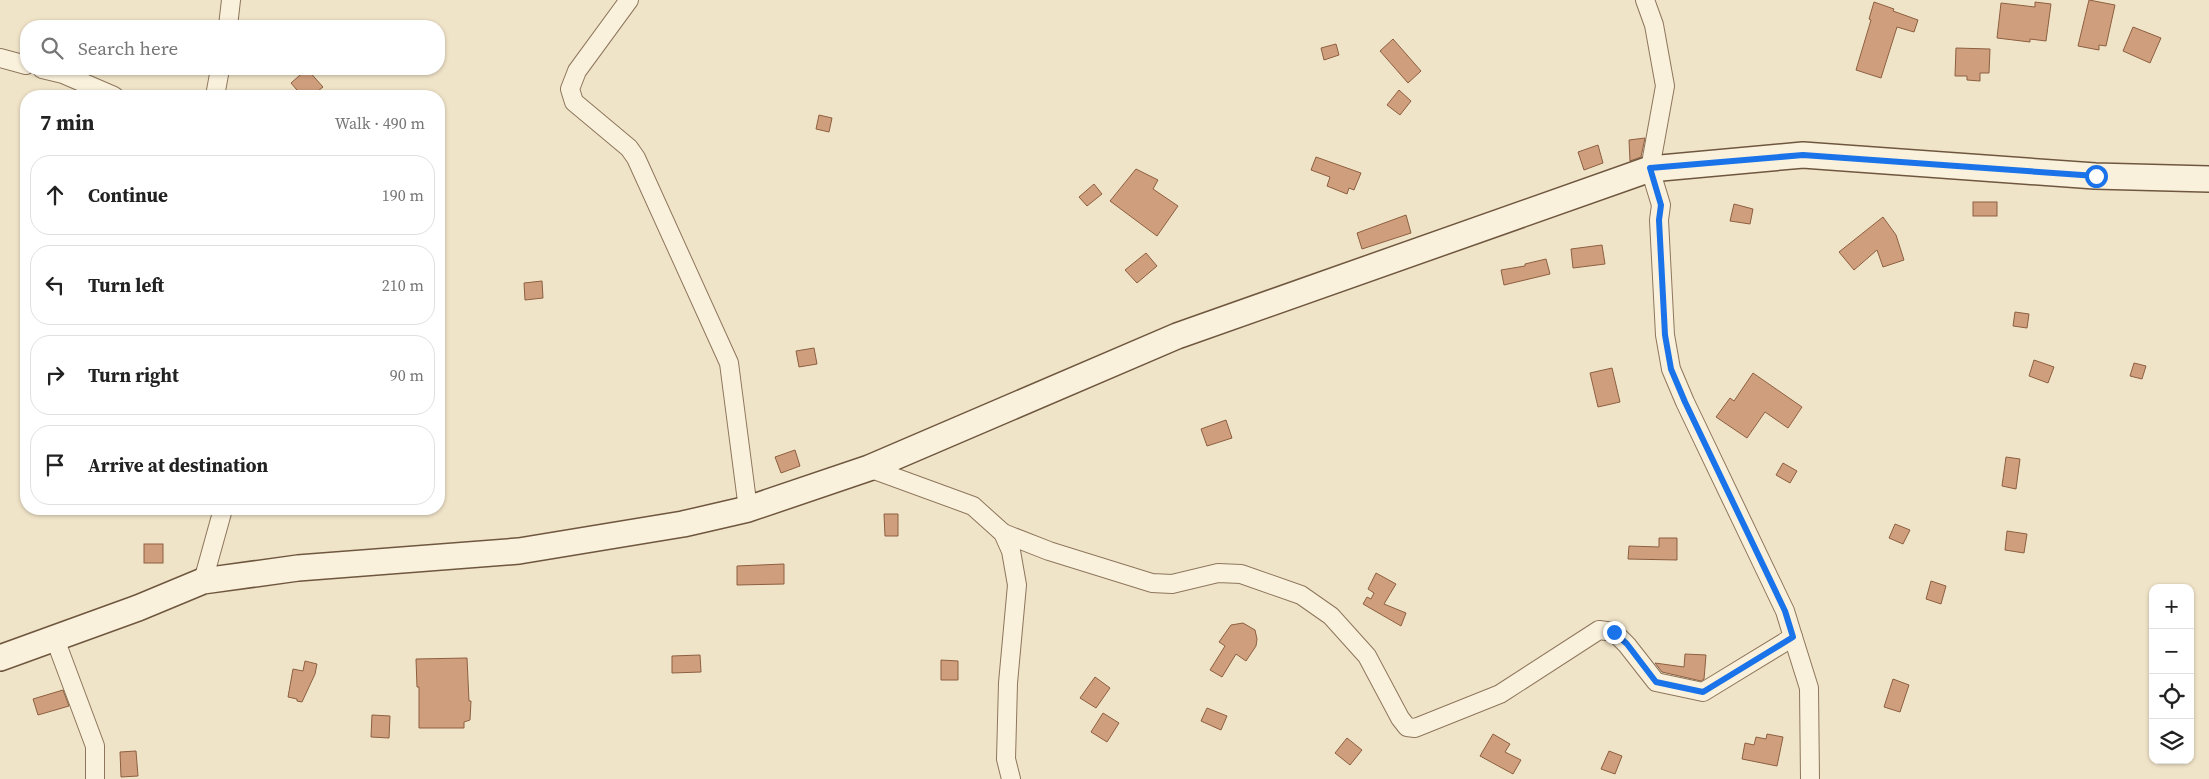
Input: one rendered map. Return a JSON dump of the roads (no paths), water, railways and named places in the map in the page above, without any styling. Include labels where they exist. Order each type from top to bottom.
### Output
[{"type":"street","points":[[229,20],[231,0]]},
{"type":"street","points":[[629,0],[577,71],[570,89],[574,102],[629,148],[636,158],[729,363],[748,508]]},
{"type":"street","points":[[1645,0],[1654,26],[1665,86],[1650,168],[1661,205],[1659,220],[1665,335],[1671,369],[1785,611],[1809,688],[1810,779]]},
{"type":"street","points":[[0,58],[20,63]]},
{"type":"street","points":[[64,75],[100,90]]},
{"type":"street","points":[[216,90],[219,75]]},
{"type":"street","points":[[0,658],[55,639],[203,581],[298,568],[519,551],[683,524],[748,508],[869,468],[1177,336],[1650,168],[1803,155],[2096,176],[2209,179]]},
{"type":"street","points":[[869,468],[973,506],[1003,533],[1049,551],[1152,584],[1172,584],[1218,573],[1240,574],[1301,595],[1331,616],[1367,656],[1400,718],[1407,726],[1415,728],[1500,694],[1599,630],[1614,632],[1627,644],[1656,682],[1703,692],[1793,637]]},
{"type":"street","points":[[203,581],[221,515]]},
{"type":"street","points":[[1003,533],[1011,551],[1018,585],[1008,683],[1006,760],[1011,779]]},
{"type":"street","points":[[55,639],[94,746],[95,779]]}]
